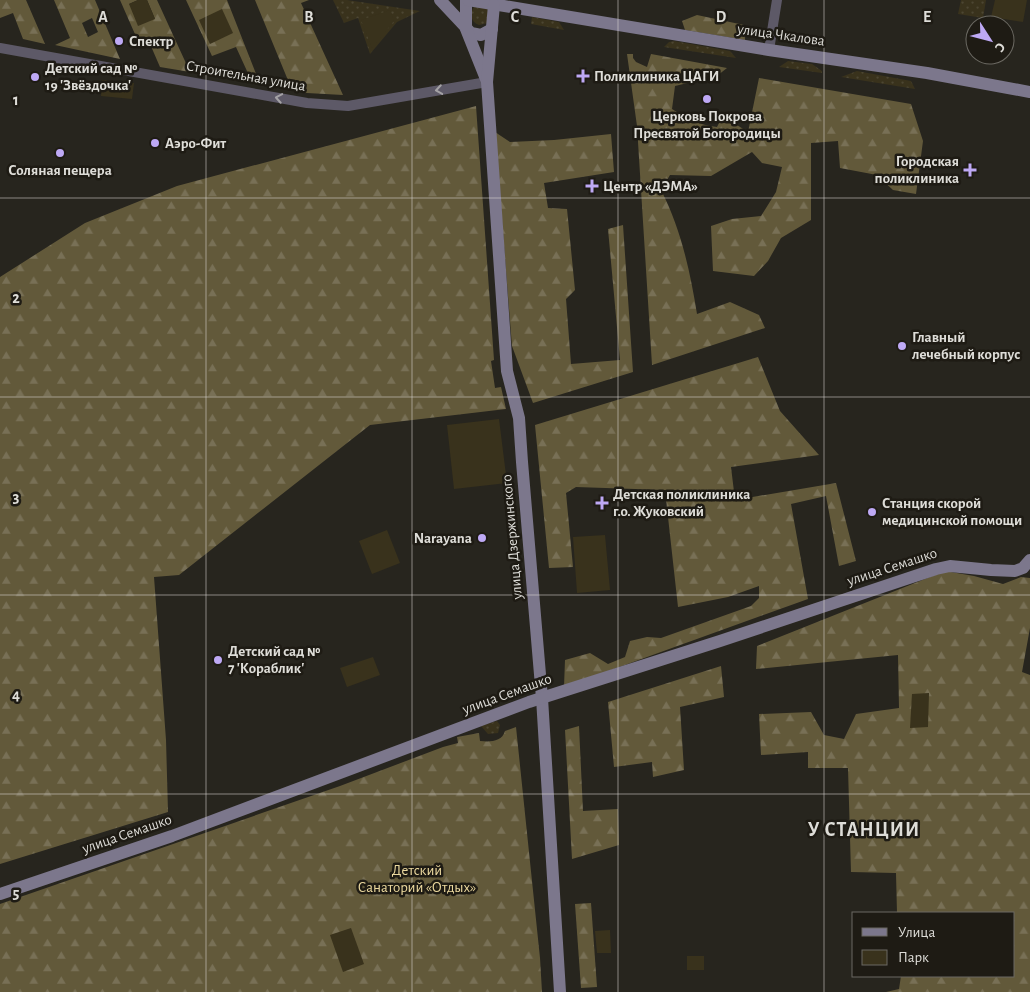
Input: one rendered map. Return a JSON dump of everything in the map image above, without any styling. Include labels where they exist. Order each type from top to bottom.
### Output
[{"type":"main road","name":"улица Дзержинского","points":[[440,0],[466,29],[487,82]]},
{"type":"main road","name":"улица Дзержинского","points":[[466,29],[467,0]]},
{"type":"main road","name":"улица Чкалова","points":[[467,0],[495,2],[769,50],[872,64],[1030,92]]},
{"type":"main road","name":"улица Дзержинского","points":[[495,2],[487,82],[507,371],[519,418],[542,698],[560,992]]},
{"type":"main road","points":[[466,29],[474,34],[481,35],[492,29]]},
{"type":"main road","name":"улица Семашко","points":[[0,894],[172,836],[542,698],[936,568],[950,566],[1015,571],[1023,568],[1030,560]]},
{"type":"street","points":[[769,50],[777,0]]},
{"type":"street","name":"Строительная улица","points":[[0,48],[307,103],[348,106],[487,82]]},
{"type":"green space","points":[[0,0],[26,0],[45,44],[23,39],[13,13],[0,18]]},
{"type":"green space","points":[[54,0],[95,0],[120,59],[55,45],[70,38]],"holes":[[[92,18],[98,32],[88,37],[82,23]]]},
{"type":"green space","points":[[120,0],[138,0],[129,4],[155,19],[147,0],[157,0],[190,72],[160,67],[147,37],[138,41]]},
{"type":"green space","points":[[138,0],[147,0],[155,19],[138,26],[129,4]]},
{"type":"green space","points":[[186,0],[227,0],[260,84],[252,82],[236,47],[212,56]]},
{"type":"green space","points":[[255,0],[309,0],[301,3],[343,95],[307,93],[292,90]]},
{"type":"green space","points":[[333,0],[347,0],[420,11],[397,22],[370,54],[358,18],[344,23]]},
{"type":"green space","points":[[961,0],[986,0],[984,15],[958,14]]},
{"type":"green space","points":[[995,0],[1027,0],[1023,22],[1015,21],[1015,15],[991,15]]},
{"type":"green space","points":[[474,7],[488,8],[488,23],[479,25],[474,22],[471,15]]},
{"type":"green space","points":[[222,9],[233,33],[210,44],[199,20]]},
{"type":"green space","points":[[390,10],[394,21],[372,48],[361,20]]},
{"type":"green space","points":[[697,15],[744,25],[745,40],[685,30],[682,21]]},
{"type":"green space","points":[[532,17],[559,22],[564,30],[531,24]]},
{"type":"green space","points":[[674,41],[730,51],[736,58],[664,47],[669,42]]},
{"type":"green space","points":[[627,54],[633,54],[636,62],[647,67],[651,54],[727,68],[713,79],[705,74],[700,80],[675,86],[672,109],[704,125],[717,127],[720,121],[729,120],[748,132],[759,78],[911,104],[923,141],[916,194],[893,190],[877,175],[840,168],[838,141],[811,143],[811,220],[781,238],[768,261],[754,276],[713,271],[711,226],[732,219],[761,216],[776,192],[782,167],[762,163],[752,152],[711,176],[670,175],[661,190],[684,250],[697,314],[730,302],[759,315],[765,328],[652,365],[637,126]]},
{"type":"green space","points":[[788,61],[812,64],[822,73],[779,67]]},
{"type":"green space","points":[[857,71],[911,81],[915,89],[841,77]]},
{"type":"green space","points":[[102,80],[134,83],[132,99],[101,96]]},
{"type":"green space","points":[[476,106],[494,360],[491,361],[495,388],[501,387],[506,409],[370,425],[179,575],[154,577],[166,740],[168,812],[0,864],[0,277],[85,223],[177,186]]},
{"type":"green space","points":[[495,132],[510,142],[611,134],[614,172],[544,183],[548,208],[567,209],[575,290],[566,299],[571,364],[620,360],[608,229],[623,225],[633,372],[533,403],[512,346]]},
{"type":"green space","points":[[758,357],[780,411],[819,455],[731,467],[735,500],[836,483],[856,561],[839,566],[826,496],[791,504],[808,599],[564,687],[565,660],[590,653],[608,664],[625,657],[630,641],[647,637],[661,638],[751,606],[759,598],[759,586],[728,597],[678,607],[665,490],[576,487],[566,493],[573,567],[549,568],[535,425]]},
{"type":"green space","points":[[499,419],[507,483],[454,489],[447,425]]},
{"type":"green space","points":[[387,530],[400,563],[372,574],[359,541]]},
{"type":"green space","points":[[605,535],[610,590],[577,593],[573,537]]},
{"type":"green space","points":[[945,571],[1003,584],[1021,577],[1030,578],[1030,628],[1022,672],[1030,675],[1030,992],[886,992],[899,989],[901,977],[1015,977],[1015,912],[897,912],[896,873],[851,872],[848,768],[808,768],[808,752],[761,755],[759,714],[811,712],[824,735],[844,739],[856,714],[899,708],[898,655],[756,669],[757,646]]},
{"type":"green space","points":[[373,657],[380,675],[347,687],[340,668]]},
{"type":"green space","points":[[721,666],[724,697],[680,707],[684,770],[653,777],[652,762],[614,767],[608,702]]},
{"type":"green space","points":[[929,693],[928,727],[910,728],[912,694]]},
{"type":"green space","points":[[497,721],[500,725],[498,733],[488,734],[481,726]]},
{"type":"green space","points":[[579,726],[583,811],[618,809],[619,845],[572,859],[565,730]]},
{"type":"green space","name":"Детский Санаторий «Отдых»","points":[[516,727],[542,992],[0,992],[0,904],[458,743],[457,737],[479,733],[480,741],[492,741],[501,737],[505,731]]},
{"type":"green space","points":[[591,903],[597,987],[581,988],[575,904]]},
{"type":"green space","points":[[351,928],[364,964],[343,972],[330,935]]},
{"type":"green space","points":[[610,930],[611,953],[597,953],[595,931]]},
{"type":"green space","points":[[687,956],[704,956],[704,970],[687,970]]},
{"type":"place","name":"Спектр","points":[[119,41]]},
{"type":"place","name":"Поликлиника ЦАГИ","points":[[583,76]]},
{"type":"place","name":"Детский сад № 19 'Звёздочка'","points":[[35,77]]},
{"type":"place","name":"Церковь Покрова Пресвятой Богородицы","points":[[707,99]]},
{"type":"place","name":"Аэро-Фит","points":[[155,143]]},
{"type":"place","name":"Соляная пещера","points":[[60,153]]},
{"type":"place","name":"Городская поликлиника","points":[[970,170]]},
{"type":"place","name":"Центр «ДЭМА»","points":[[592,186]]},
{"type":"place","name":"Главный лечебный корпус","points":[[902,346]]},
{"type":"place","name":"Детская поликлиника г.о. Жуковский","points":[[602,503]]},
{"type":"place","name":"Станция скорой медицинской помощи","points":[[872,512]]},
{"type":"place","name":"Narayana","points":[[482,538]]},
{"type":"place","name":"Детский сад № 7 'Кораблик'","points":[[218,660]]},
{"type":"district","name":"У СТАНЦИИ","points":[[864,830]]}]
